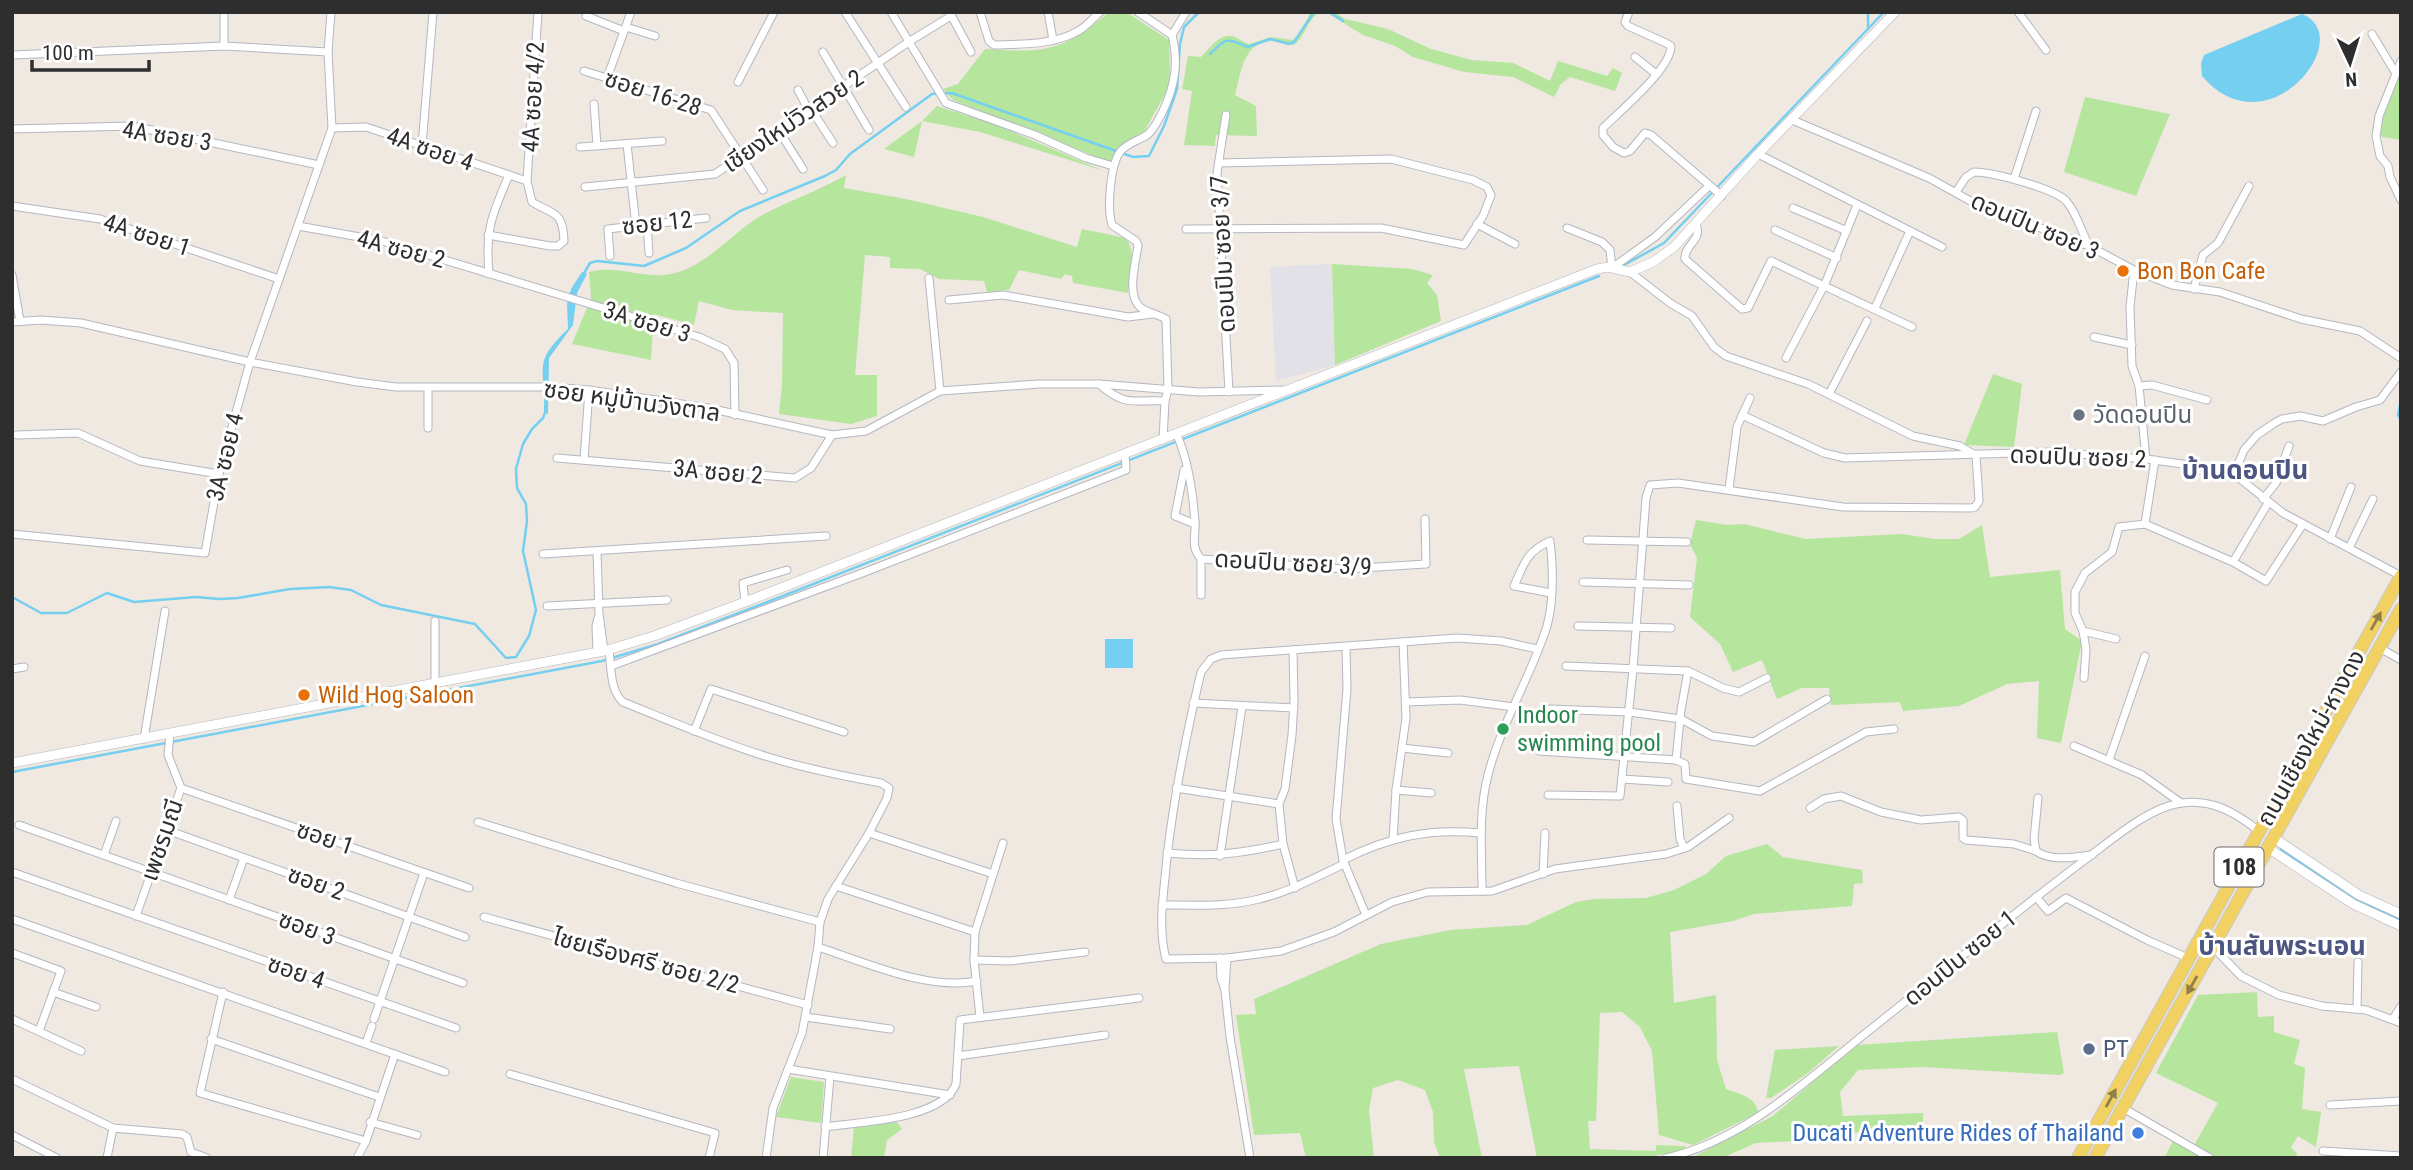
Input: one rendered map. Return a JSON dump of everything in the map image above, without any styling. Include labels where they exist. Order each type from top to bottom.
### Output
[{"type":"main road","name":"ถนนเชียงใหม่-หางดง","points":[[2078,1158],[2401,576]]},
{"type":"main road","name":"ถนนเชียงใหม่-หางดง","points":[[2095,1158],[2401,609]]},
{"type":"street","points":[[224,12],[224,46]]},
{"type":"street","points":[[331,12],[328,52],[332,128]]},
{"type":"street","points":[[422,146],[433,12]]},
{"type":"street","name":"4A ซอย 4/2","points":[[527,181],[538,12]]},
{"type":"street","points":[[607,78],[631,12]]},
{"type":"street","points":[[738,82],[774,12]]},
{"type":"street","points":[[845,12],[906,107]]},
{"type":"street","points":[[891,12],[946,103],[1113,166]]},
{"type":"street","points":[[980,12],[989,41],[994,45],[1053,40],[1080,31],[1100,12]]},
{"type":"street","points":[[1048,12],[1053,40]]},
{"type":"street","points":[[1138,12],[1172,35]]},
{"type":"street","points":[[1163,440],[1164,401],[1168,388],[1166,319],[1149,312],[1136,301],[1133,292],[1138,245],[1112,225],[1110,218],[1113,166],[1125,146],[1149,134],[1174,87],[1176,58],[1172,35],[1186,12]]},
{"type":"street","points":[[1629,12],[1625,22],[1632,29],[1671,46],[1669,57],[1656,75],[1603,128],[1602,135],[1613,147],[1624,153],[1630,151],[1645,133],[1651,135],[1716,191]]},
{"type":"street","points":[[1612,268],[1716,191],[1758,154],[1895,12]]},
{"type":"street","points":[[2018,12],[2046,50]]},
{"type":"street","points":[[950,14],[971,52]]},
{"type":"street","name":"เชียงใหม่วิวสวย 2","points":[[585,187],[715,174],[950,14]]},
{"type":"street","points":[[586,16],[654,36]]},
{"type":"street","points":[[2372,34],[2395,72]]},
{"type":"street","points":[[12,55],[224,46],[328,52]]},
{"type":"street","points":[[823,52],[869,130]]},
{"type":"street","points":[[1635,57],[1656,75]]},
{"type":"street","points":[[2401,61],[2379,116],[2376,136],[2379,156],[2388,166],[2401,200]]},
{"type":"street","name":"ซอย 16-28","points":[[584,71],[711,110],[763,190]]},
{"type":"street","points":[[798,90],[833,143]]},
{"type":"street","points":[[594,104],[597,146]]},
{"type":"street","points":[[2014,179],[2036,111]]},
{"type":"street","name":"ดอนปิม ซอย 3/7","points":[[1226,115],[1217,173],[1229,393]]},
{"type":"street","name":"ดอนปิน ซอย 3","points":[[1790,119],[1930,178],[1986,208],[2089,246],[2134,270],[2172,285],[2220,292],[2301,319],[2360,331],[2401,359]]},
{"type":"street","name":"4A ซอย 3","points":[[12,129],[132,126],[319,165]]},
{"type":"street","name":"4A ซอย 4","points":[[332,128],[366,127],[527,181]]},
{"type":"street","name":"3A ซอย 4","points":[[12,534],[205,553],[219,474],[250,362],[332,128]]},
{"type":"street","points":[[779,131],[803,169]]},
{"type":"street","points":[[580,148],[662,141]]},
{"type":"street","points":[[627,144],[636,226]]},
{"type":"street","points":[[1758,154],[1941,247]]},
{"type":"street","points":[[1186,229],[1381,228],[1464,245],[1489,204],[1491,195],[1487,187],[1474,180],[1391,159],[1219,163]]},
{"type":"street","points":[[1956,192],[1966,177],[1974,172],[2014,179],[2062,197],[2068,202],[2089,246]]},
{"type":"street","points":[[489,274],[488,235],[492,216],[509,175]]},
{"type":"street","points":[[488,235],[540,245],[561,244],[564,236],[560,217],[532,202],[527,181]]},
{"type":"street","points":[[2194,289],[2203,255],[2218,243],[2249,186]]},
{"type":"street","points":[[1630,272],[1653,262],[1674,247],[1696,224],[1716,191]]},
{"type":"street","points":[[1786,358],[1825,284],[1857,205]]},
{"type":"street","name":"4A ซอย 1","points":[[12,206],[100,219],[279,279]]},
{"type":"street","points":[[1793,208],[1847,231]]},
{"type":"street","name":"ซอย 12","points":[[610,256],[608,229],[706,218]]},
{"type":"street","points":[[1477,224],[1515,244]]},
{"type":"street","points":[[1696,224],[1697,239],[1686,251],[1685,259],[1742,309],[1748,308],[1772,261],[1912,327]]},
{"type":"street","points":[[647,225],[649,254]]},
{"type":"street","name":"4A ซอย 2","points":[[299,226],[382,241],[502,278]]},
{"type":"street","points":[[1567,228],[1602,242],[1610,250],[1612,268]]},
{"type":"street","points":[[1775,230],[1837,258]]},
{"type":"street","points":[[1875,309],[1910,231]]},
{"type":"street","points":[[607,657],[745,602],[1126,459],[1163,440],[1179,440],[1287,391],[1597,269],[1612,268],[1630,272],[1670,303],[1692,316],[1714,347],[1726,356],[1808,384],[1913,436],[1960,446],[1976,455],[1979,501],[1971,508],[1843,507],[1678,483],[1650,485],[1647,492],[1621,794],[1618,797],[1548,795]]},
{"type":"street","points":[[2134,270],[2130,307],[2132,366],[2139,386],[2146,459]]},
{"type":"street","name":"ซอย หมู่บ้านวังตาล","points":[[12,275],[16,321],[81,323],[250,362],[358,382],[428,388],[551,387],[589,390],[708,408],[832,435],[866,431],[940,391],[1039,384],[1099,384],[1229,393],[1287,391]]},
{"type":"street","name":"3A ซอย 3","points":[[502,278],[699,337],[725,349],[734,363],[735,415]]},
{"type":"street","points":[[929,278],[940,391]]},
{"type":"street","points":[[949,300],[1003,295],[1128,317],[1149,312]]},
{"type":"street","points":[[1829,394],[1867,321]]},
{"type":"street","points":[[2094,337],[2132,345]]},
{"type":"street","points":[[2234,474],[2245,450],[2256,435],[2273,424],[2300,416],[2323,421],[2380,400],[2401,372]]},
{"type":"street","points":[[1099,384],[1120,400],[1130,403],[1164,401]]},
{"type":"street","points":[[2139,386],[2152,385],[2207,400]]},
{"type":"street","points":[[428,388],[428,428]]},
{"type":"street","points":[[584,460],[589,390]]},
{"type":"street","points":[[1728,489],[1734,440],[1750,398]]},
{"type":"street","name":"ดอนปิน ซอย 2","points":[[1742,415],[1835,456],[1856,458],[2050,452],[2146,459],[2218,469],[2234,474],[2266,501],[2303,524],[2401,576]]},
{"type":"street","points":[[17,435],[78,433],[140,461],[219,474]]},
{"type":"street","name":"3A ซอย 2","points":[[557,458],[795,478],[811,468],[832,435]]},
{"type":"street","name":"ดอนปิน ซอย 3/9","points":[[1179,440],[1195,524],[1194,550],[1201,559],[1345,569],[1426,564],[1425,519]]},
{"type":"street","points":[[2233,562],[2276,484],[2289,446]]},
{"type":"street","points":[[12,763],[144,739],[170,742],[435,684],[607,657],[865,572],[1126,470],[1126,459]]},
{"type":"street","points":[[2145,524],[2155,460]]},
{"type":"street","points":[[1185,464],[1175,516],[1195,524]]},
{"type":"street","points":[[2330,538],[2351,487]]},
{"type":"street","points":[[2349,548],[2373,499]]},
{"type":"street","points":[[2084,678],[2086,649],[2083,631],[2075,613],[2075,592],[2085,573],[2115,548],[2119,527],[2145,524],[2233,562],[2266,581],[2303,524]]},
{"type":"street","points":[[543,554],[825,536]]},
{"type":"street","points":[[1587,540],[1687,542]]},
{"type":"street","points":[[1482,891],[1480,833],[1487,776],[1547,625],[1551,593],[1550,541],[1534,548],[1525,559],[1514,586],[1551,593]]},
{"type":"street","points":[[597,551],[599,614],[596,626],[619,699],[694,731],[787,762],[888,786],[887,798],[836,886],[820,922],[806,1017],[773,1108],[766,1158]]},
{"type":"street","points":[[1201,559],[1201,595]]},
{"type":"street","points":[[745,602],[743,583],[787,570]]},
{"type":"street","points":[[1583,582],[1689,585]]},
{"type":"street","points":[[547,607],[667,600]]},
{"type":"street","points":[[144,739],[165,611]]},
{"type":"street","points":[[435,621],[435,684]]},
{"type":"street","points":[[1578,626],[1671,628]]},
{"type":"street","points":[[2083,631],[2116,639]]},
{"type":"street","points":[[1537,649],[1501,641],[1457,638],[1221,655],[1212,659],[1200,671],[1176,788],[1162,905],[1163,948],[1166,959],[1223,958],[1281,951],[1334,932],[1392,902],[1428,892],[1502,888],[1555,869],[1666,854],[1684,848],[1729,818]]},
{"type":"street","points":[[1393,840],[1406,702],[1403,642]]},
{"type":"street","points":[[1346,647],[1347,689],[1336,819],[1343,862],[1366,915]]},
{"type":"street","points":[[2380,648],[2401,660]]},
{"type":"street","points":[[1293,650],[1294,708],[1286,779],[1279,804],[1283,844],[1295,888]]},
{"type":"street","points":[[2109,760],[2145,656]]},
{"type":"street","points":[[1566,666],[1688,671],[1723,688],[1739,692],[1767,678]]},
{"type":"street","points":[[12,669],[24,667]]},
{"type":"street","points":[[1676,760],[1688,671]]},
{"type":"street","points":[[694,731],[711,689],[844,732]]},
{"type":"street","points":[[1550,709],[1629,712],[1681,719],[1712,736],[1754,742],[1827,699]]},
{"type":"street","points":[[1406,702],[1461,700],[1514,707]]},
{"type":"street","points":[[1193,703],[1294,708]]},
{"type":"street","points":[[1220,856],[1242,722],[1242,707]]},
{"type":"street","points":[[1539,751],[1676,760],[1685,764],[1686,779],[1760,791],[1866,732],[1894,729]]},
{"type":"street","name":"เพชรมณี","points":[[136,916],[181,788],[174,765],[170,762],[170,742]]},
{"type":"street","points":[[2074,747],[2142,775],[2181,803]]},
{"type":"street","points":[[1402,748],[1448,753]]},
{"type":"street","points":[[1622,779],[1668,782]]},
{"type":"street","name":"ซอย 1","points":[[181,788],[469,888]]},
{"type":"street","points":[[1176,788],[1279,804]]},
{"type":"street","points":[[1396,790],[1431,793]]},
{"type":"street","points":[[1810,808],[1824,799],[1841,796],[1881,811],[1921,820],[1959,817],[1963,821],[1963,838],[1966,840],[2014,844],[2055,858],[2092,855]]},
{"type":"street","points":[[2036,851],[2034,839],[2038,798]]},
{"type":"street","name":"ดอนปิน ซอย 1","points":[[1666,1158],[1709,1144],[1762,1115],[2036,897],[2092,855],[2163,808],[2181,803],[2213,805],[2233,812],[2259,831]]},
{"type":"street","points":[[1677,806],[1684,848]]},
{"type":"street","points":[[104,855],[116,821]]},
{"type":"street","points":[[478,822],[676,883],[820,922]]},
{"type":"street","name":"ซอย 3","points":[[19,825],[463,983]]},
{"type":"street","name":"ซอย 2","points":[[167,830],[465,937]]},
{"type":"street","points":[[1162,905],[1228,904],[1256,900],[1295,888],[1368,848],[1393,840],[1437,830],[1480,833]]},
{"type":"street","points":[[869,833],[993,874]]},
{"type":"street","points":[[1543,874],[1545,833]]},
{"type":"street","points":[[979,1017],[974,960],[975,932],[1003,843]]},
{"type":"street","points":[[2271,843],[2359,895],[2401,914]]},
{"type":"street","points":[[2271,843],[2353,904],[2401,926]]},
{"type":"street","points":[[1167,853],[1220,856],[1283,844]]},
{"type":"street","points":[[229,900],[244,858]]},
{"type":"street","name":"ซอย 4","points":[[12,872],[456,1028]]},
{"type":"street","points":[[366,1043],[424,873]]},
{"type":"street","points":[[836,886],[975,932]]},
{"type":"street","points":[[2036,897],[2048,911],[2066,898],[2188,958]]},
{"type":"street","name":"ไชยเรืองศรี ซอย 2/2","points":[[484,917],[808,1005]]},
{"type":"street","points":[[12,919],[444,1072]]},
{"type":"street","points":[[818,947],[929,981],[952,984],[977,981]]},
{"type":"street","points":[[2213,947],[2241,976],[2280,995],[2322,1006],[2357,1009],[2401,1023]]},
{"type":"street","points":[[974,960],[1010,961],[1085,952]]},
{"type":"street","points":[[12,953],[61,971],[40,1031]]},
{"type":"street","points":[[1223,958],[1230,1037],[1250,1158]]},
{"type":"street","points":[[2357,1009],[2358,962]]},
{"type":"street","points":[[53,992],[96,1007]]},
{"type":"street","points":[[223,992],[200,1093],[366,1141]]},
{"type":"street","points":[[825,1127],[917,1113],[950,1096],[956,1084],[960,1020],[1139,998]]},
{"type":"street","points":[[2393,1019],[2401,1006]]},
{"type":"street","points":[[806,1017],[890,1029]]},
{"type":"street","points":[[12,1019],[81,1051]]},
{"type":"street","points":[[958,1056],[1105,1035]]},
{"type":"street","points":[[211,1039],[379,1097]]},
{"type":"street","points":[[358,1158],[395,1054]]},
{"type":"street","points":[[789,1069],[950,1096]]},
{"type":"street","points":[[510,1074],[715,1133],[709,1158]]},
{"type":"street","points":[[823,1158],[830,1077]]},
{"type":"street","points":[[12,1080],[113,1128],[182,1134],[187,1137],[191,1152],[207,1158]]},
{"type":"street","points":[[2330,1105],[2401,1101]]},
{"type":"street","points":[[2123,1108],[2210,1158]]},
{"type":"street","points":[[370,1122],[417,1135]]},
{"type":"street","points":[[107,1158],[113,1128]]},
{"type":"street","points":[[12,1135],[57,1158]]},
{"type":"street","points":[[2323,1151],[2401,1156]]},
{"type":"shaded area","points":[[1332,264],[1335,365],[1276,381],[1270,267]]},
{"type":"green space","points":[[1109,12],[1126,12],[1169,40],[1170,73],[1168,89],[1144,132],[1118,148],[1110,162],[953,100],[943,89],[958,84],[985,49],[1023,51],[1052,47],[1079,35]]},
{"type":"green space","points":[[1320,12],[1294,45],[1276,41],[1263,42],[1249,52],[1235,95],[1256,106],[1257,136],[1216,135],[1215,146],[1184,145],[1192,91],[1182,89],[1188,56],[1201,57],[1214,43],[1227,36],[1249,44],[1271,37],[1293,40],[1301,33],[1310,13]]},
{"type":"green space","points":[[1326,12],[1335,12],[1345,19],[1388,29],[1431,49],[1472,60],[1513,63],[1550,81],[1558,61],[1607,76],[1613,68],[1622,73],[1615,91],[1570,77],[1561,84],[1554,97],[1513,77],[1464,72],[1413,57],[1395,46],[1363,35]]},
{"type":"green space","points":[[2401,71],[2401,140],[2382,137],[2379,129]]},
{"type":"green space","points":[[2085,97],[2170,114],[2136,196],[2064,172]]},
{"type":"green space","points":[[937,106],[996,125],[1104,171],[980,132],[922,121]]},
{"type":"green space","points":[[922,121],[914,157],[884,149]]},
{"type":"green space","points":[[846,175],[844,188],[983,217],[1077,247],[1082,229],[1126,238],[1132,258],[1128,293],[1073,283],[1072,276],[1065,274],[1061,279],[1019,270],[1009,290],[987,292],[984,281],[939,279],[920,269],[890,268],[890,257],[865,255],[855,375],[877,375],[877,416],[851,424],[779,414],[783,313],[732,310],[699,301],[694,325],[654,314],[651,360],[572,344],[591,298],[589,272],[608,270],[664,275],[679,272],[706,258],[755,219]]},
{"type":"green space","points":[[1332,264],[1412,269],[1433,275],[1427,283],[1437,295],[1441,321],[1335,365]]},
{"type":"green space","points":[[1993,374],[2022,384],[2014,447],[1964,445]]},
{"type":"green space","points":[[1696,520],[1727,525],[1744,524],[1806,539],[1902,534],[1959,539],[1982,525],[1990,577],[2060,570],[2065,629],[2082,641],[2061,743],[2037,738],[2039,681],[2007,684],[1959,706],[1903,711],[1900,702],[1831,705],[1829,688],[1802,688],[1777,699],[1762,660],[1733,672],[1720,644],[1690,617],[1697,558],[1690,544]]},
{"type":"green space","points":[[1767,844],[1783,857],[1862,870],[1863,883],[1854,884],[1852,906],[1754,914],[1733,921],[1670,932],[1674,1003],[1716,995],[1717,1060],[1726,1089],[1751,1100],[1758,1113],[1693,1145],[1659,1135],[1652,1051],[1640,1027],[1622,1012],[1600,1013],[1596,1121],[1588,1121],[1590,1149],[1656,1151],[1656,1145],[1685,1146],[1686,1150],[1642,1158],[1537,1158],[1519,1066],[1464,1069],[1482,1158],[1440,1158],[1434,1142],[1433,1112],[1425,1090],[1398,1080],[1373,1088],[1369,1110],[1374,1158],[1306,1158],[1300,1133],[1254,1135],[1236,1015],[1256,1014],[1254,999],[1381,944],[1450,930],[1527,925],[1576,902],[1646,898],[1674,890],[1706,874],[1726,856]]},
{"type":"green space","points":[[2257,992],[2258,1017],[2274,1016],[2274,1032],[2300,1040],[2294,1064],[2305,1068],[2302,1109],[2321,1112],[2316,1147],[2298,1136],[2291,1147],[2297,1154],[2296,1158],[2164,1158],[2174,1139],[2192,1149],[2218,1103],[2156,1073],[2198,995]]},
{"type":"green space","points":[[2057,1032],[2064,1073],[2059,1075],[1922,1067],[1858,1070],[1840,1092],[1843,1116],[1923,1113],[1923,1128],[1889,1126],[1819,1140],[1756,1143],[1722,1158],[1691,1158],[1773,1116],[1856,1045]]},
{"type":"green space","points":[[1839,1046],[1808,1073],[1771,1098],[1766,1098],[1775,1050]]},
{"type":"green space","points":[[791,1077],[824,1082],[821,1123],[776,1117]]},
{"type":"green space","points":[[897,1122],[902,1129],[887,1140],[884,1158],[851,1158],[854,1127]]},
{"type":"water","points":[[2302,14],[2317,26],[2320,44],[2313,64],[2298,82],[2277,96],[2253,102],[2227,96],[2202,76],[2201,63],[2204,55]]},
{"type":"water","points":[[582,272],[587,274],[577,293],[573,325],[549,358],[548,414],[544,412],[544,359],[568,329],[567,304],[571,289]]},
{"type":"water","points":[[1105,639],[1133,639],[1133,668],[1105,668]]},
{"type":"waterway","points":[[583,275],[590,263],[597,261],[644,266],[686,248],[740,211],[825,176],[836,170],[850,154],[932,94],[952,93],[1133,157],[1149,156],[1164,126],[1177,89],[1184,27],[1199,12]]},
{"type":"waterway","points":[[1210,54],[1227,41],[1248,47],[1270,39],[1289,44],[1294,42],[1314,12]]},
{"type":"waterway","points":[[1329,12],[1343,21]]},
{"type":"waterway","points":[[1868,12],[1868,29]]},
{"type":"waterway","points":[[1624,265],[1664,243],[1884,12]]},
{"type":"waterway","points":[[12,772],[602,661],[658,644],[1599,276]]},
{"type":"waterway","points":[[2401,400],[2398,415],[2401,420]]},
{"type":"waterway","points":[[12,597],[41,613],[67,613],[107,593],[134,602],[196,597],[238,598],[290,589],[329,587],[351,590],[381,605],[475,624],[506,658],[516,657],[529,636],[536,610],[523,551],[526,504],[517,488],[516,469],[523,444],[546,410]]},
{"type":"waterway","points":[[2283,851],[2363,904],[2401,920]]},
{"type":"place","name":"Bon Bon Cafe","points":[[2123,271]]},
{"type":"place","name":"วัดดอนปิน","points":[[2079,415]]},
{"type":"place","name":"Wild Hog Saloon","points":[[304,695]]},
{"type":"place","name":"Indoor swimming pool","points":[[1503,729]]},
{"type":"place","name":"PT","points":[[2089,1049]]},
{"type":"place","name":"Ducati Adventure Rides of Thailand","points":[[2138,1133]]},
{"type":"district","name":"บ้านดอนปิน","points":[[2245,470]]},
{"type":"district","name":"บ้านสันพระนอน","points":[[2282,946]]}]
